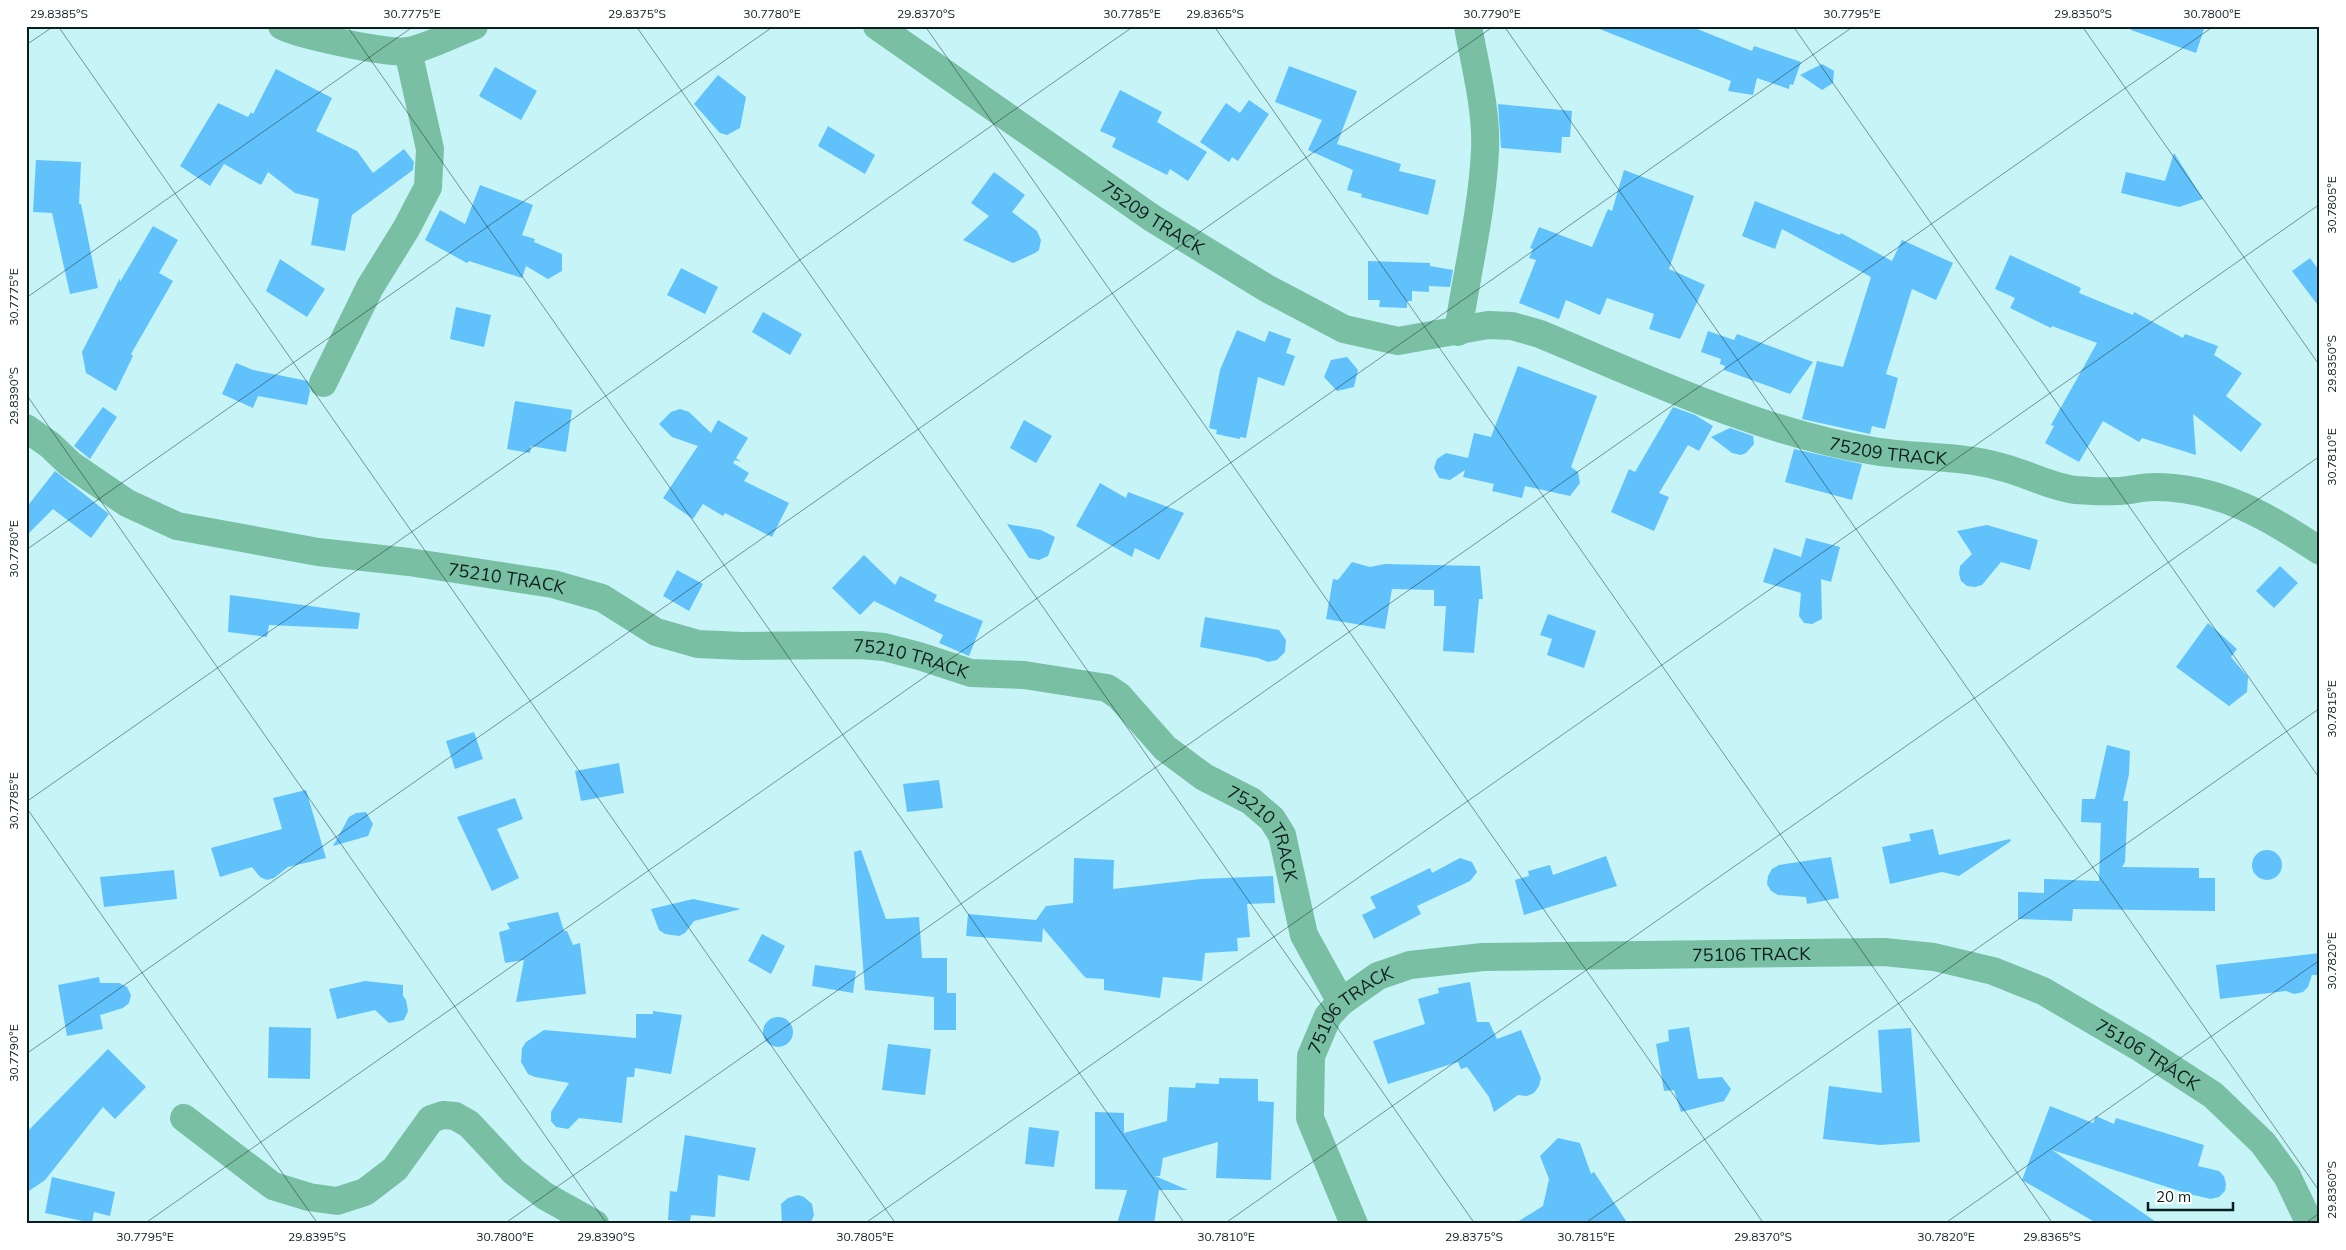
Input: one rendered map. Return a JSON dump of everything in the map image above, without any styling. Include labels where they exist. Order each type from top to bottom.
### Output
[{"type":"street","points":[[282,26],[292,31],[345,43],[408,51],[474,26]]},
{"type":"street","name":"75209 TRACK","points":[[877,26],[1152,218],[1268,289],[1344,329],[1398,341],[1458,332],[1488,325],[1512,326],[1540,334],[1753,419],[1804,436],[1876,452],[1933,456],[2000,466],[2074,490],[2116,491],[2152,487],[2204,493],[2242,504],[2279,524],[2320,551]]},
{"type":"street","points":[[1458,332],[1479,206],[1485,149],[1480,92],[1468,26]]},
{"type":"street","points":[[323,383],[370,287],[406,229],[428,187],[430,149],[408,51]]},
{"type":"street","name":"75210 TRACK","points":[[26,428],[50,445],[70,464],[127,503],[177,526],[318,552],[409,562],[553,584],[602,598],[656,632],[698,644],[868,646],[919,656],[971,674],[1024,675],[1106,688],[1119,696],[1165,748],[1204,778],[1251,801],[1272,819],[1282,835],[1304,935],[1341,1002]]},
{"type":"street","name":"75106 TRACK","points":[[1354,1224],[1310,1118],[1311,1056],[1328,1016],[1341,1002],[1378,976],[1410,965],[1483,957],[1884,952],[1942,959],[1993,971],[2043,991],[2142,1049],[2213,1095],[2262,1143],[2287,1176],[2310,1224]]},
{"type":"street","points":[[184,1118],[273,1186],[308,1197],[337,1201],[365,1192],[395,1169],[431,1119],[443,1115],[455,1116],[469,1124],[514,1172],[545,1196],[596,1224]]},
{"type":"building","points":[[1598,26],[1690,26],[1752,51],[1754,46],[1801,62],[1793,85],[1790,84],[1789,89],[1757,78],[1753,95],[1728,91],[1731,81],[1597,28]]},
{"type":"building","points":[[2131,26],[2205,26],[2196,53],[2131,30]]},
{"type":"building","points":[[1822,64],[1834,71],[1833,83],[1822,90],[1800,75]]},
{"type":"building","points":[[1289,66],[1357,91],[1337,144],[1401,164],[1399,171],[1436,180],[1428,215],[1361,197],[1362,194],[1347,190],[1353,170],[1308,150],[1322,120],[1275,102]]},
{"type":"building","points":[[495,67],[537,91],[521,120],[479,96]]},
{"type":"building","points":[[276,69],[332,98],[316,131],[357,151],[373,173],[404,149],[414,162],[413,170],[352,215],[345,251],[311,245],[319,199],[295,193],[268,172],[261,185],[224,164],[210,186],[180,166],[218,103],[248,117],[251,112],[253,114]]},
{"type":"building","points":[[718,75],[746,97],[740,128],[727,135],[720,133],[694,104]]},
{"type":"building","points":[[1120,90],[1162,112],[1157,122],[1207,152],[1188,181],[1170,169],[1167,175],[1112,147],[1116,138],[1100,131]]},
{"type":"building","points":[[1249,100],[1269,114],[1238,161],[1232,157],[1229,162],[1200,142],[1226,103],[1240,113]]},
{"type":"building","points":[[1498,104],[1572,111],[1570,137],[1562,137],[1561,153],[1501,148]]},
{"type":"building","points":[[828,126],[875,155],[865,174],[818,146]]},
{"type":"building","points":[[2174,153],[2203,199],[2179,207],[2121,193],[2126,172],[2165,181]]},
{"type":"building","points":[[36,160],[81,162],[79,204],[81,204],[98,288],[70,294],[52,213],[33,212]]},
{"type":"building","points":[[1624,170],[1694,196],[1669,269],[1705,285],[1680,339],[1649,329],[1654,314],[1607,298],[1600,315],[1566,300],[1559,319],[1519,303],[1536,260],[1529,258],[1533,249],[1530,248],[1539,227],[1592,247],[1608,209],[1612,211]]},
{"type":"building","points":[[994,172],[1025,195],[1012,212],[1037,231],[1041,240],[1039,250],[1013,263],[963,240],[989,216],[971,203]]},
{"type":"building","points":[[480,185],[533,205],[522,235],[535,239],[534,242],[562,254],[562,271],[548,279],[526,266],[522,278],[469,261],[467,263],[425,240],[440,210],[465,224]]},
{"type":"building","points":[[1755,201],[1840,235],[1841,233],[1892,261],[1902,240],[1953,263],[1936,300],[1912,289],[1886,374],[1898,378],[1885,429],[1872,426],[1870,434],[1802,419],[1817,361],[1843,367],[1871,277],[1782,229],[1775,249],[1742,236]]},
{"type":"building","points":[[153,226],[178,240],[159,273],[173,281],[131,354],[133,356],[116,391],[86,373],[82,352],[120,278],[120,282]]},
{"type":"building","points":[[2010,255],[2081,288],[2079,293],[2133,315],[2134,312],[2183,338],[2185,334],[2218,346],[2214,355],[2242,373],[2226,396],[2262,424],[2241,452],[2193,414],[2196,455],[2142,438],[2139,442],[2103,421],[2079,462],[2045,443],[2054,426],[2051,425],[2097,343],[2052,326],[2051,328],[2010,308],[2015,298],[1995,289]]},
{"type":"building","points":[[2310,258],[2320,272],[2320,308],[2292,271]]},
{"type":"building","points":[[280,259],[325,289],[307,317],[266,291]]},
{"type":"building","points":[[1368,261],[1430,263],[1430,266],[1453,270],[1450,287],[1429,286],[1429,292],[1412,291],[1412,301],[1407,301],[1407,308],[1379,307],[1380,300],[1368,300]]},
{"type":"building","points":[[681,268],[718,287],[705,314],[667,295]]},
{"type":"building","points":[[456,307],[491,315],[484,347],[450,339]]},
{"type":"building","points":[[763,312],[802,334],[790,355],[752,332]]},
{"type":"building","points":[[1237,330],[1265,342],[1269,331],[1291,339],[1286,353],[1295,356],[1284,386],[1258,377],[1246,438],[1240,437],[1240,439],[1216,434],[1217,430],[1209,428],[1220,370]]},
{"type":"building","points":[[1708,331],[1734,340],[1737,334],[1813,362],[1790,394],[1724,370],[1725,366],[1720,364],[1721,359],[1701,352]]},
{"type":"building","points":[[1347,357],[1358,370],[1354,387],[1337,391],[1324,377],[1331,360]]},
{"type":"building","points":[[236,363],[253,370],[308,381],[310,391],[307,405],[258,396],[253,408],[222,394]]},
{"type":"building","points":[[1518,366],[1597,396],[1571,467],[1578,472],[1580,483],[1570,496],[1525,486],[1522,498],[1492,491],[1494,484],[1463,477],[1465,470],[1450,480],[1439,478],[1434,468],[1437,459],[1446,453],[1468,458],[1474,433],[1491,437]]},
{"type":"building","points":[[515,401],[572,410],[566,452],[531,446],[530,453],[507,449]]},
{"type":"building","points":[[103,407],[117,417],[90,459],[74,446]]},
{"type":"building","points":[[1673,407],[1695,415],[1713,426],[1699,451],[1688,445],[1659,493],[1669,497],[1654,531],[1611,512],[1629,469],[1635,472]]},
{"type":"building","points":[[680,409],[689,412],[711,433],[718,420],[748,438],[736,458],[741,462],[735,460],[733,463],[749,473],[744,481],[789,503],[772,537],[725,513],[723,516],[703,504],[693,519],[663,498],[698,446],[672,437],[659,424],[671,412]]},
{"type":"building","points":[[1024,420],[1052,436],[1036,463],[1010,448]]},
{"type":"building","points":[[1730,428],[1753,436],[1754,444],[1746,453],[1741,455],[1732,453],[1711,437]]},
{"type":"building","points":[[1794,449],[1862,464],[1852,500],[1785,482]]},
{"type":"building","points":[[55,471],[109,514],[91,538],[53,509],[26,536],[26,508]]},
{"type":"building","points":[[1100,483],[1126,498],[1128,492],[1184,513],[1159,560],[1135,548],[1132,557],[1076,526]]},
{"type":"building","points":[[1007,524],[1041,530],[1055,537],[1048,556],[1039,560],[1029,558]]},
{"type":"building","points":[[1987,525],[2038,540],[2030,570],[2001,562],[1982,585],[1975,587],[1967,586],[1961,581],[1959,574],[1960,566],[1972,554],[1957,531]]},
{"type":"building","points":[[1806,538],[1840,547],[1831,582],[1821,579],[1822,619],[1812,624],[1804,623],[1799,616],[1801,593],[1763,582],[1774,548],[1801,557]]},
{"type":"building","points":[[864,555],[895,585],[900,576],[937,595],[934,601],[983,621],[969,656],[939,643],[943,635],[874,601],[860,615],[832,588]]},
{"type":"building","points":[[1352,562],[1370,567],[1385,564],[1480,566],[1483,599],[1479,599],[1474,653],[1443,651],[1446,606],[1434,606],[1434,590],[1392,589],[1385,629],[1326,619],[1333,579],[1338,580]]},
{"type":"building","points":[[2280,566],[2298,583],[2274,608],[2256,591]]},
{"type":"building","points":[[677,570],[703,584],[689,611],[663,596]]},
{"type":"building","points":[[230,595],[360,613],[358,629],[269,625],[267,637],[228,632]]},
{"type":"building","points":[[1548,614],[1596,631],[1584,668],[1547,655],[1552,639],[1540,635]]},
{"type":"building","points":[[1205,617],[1279,630],[1286,640],[1285,652],[1277,660],[1268,662],[1258,658],[1200,647]]},
{"type":"building","points":[[2208,623],[2237,649],[2231,657],[2248,677],[2247,692],[2229,706],[2176,667]]},
{"type":"building","points":[[474,732],[483,759],[455,769],[446,741]]},
{"type":"building","points":[[2107,745],[2130,751],[2129,774],[2123,801],[2128,801],[2125,862],[2122,867],[2199,868],[2199,878],[2215,878],[2215,911],[2073,909],[2072,921],[2018,919],[2018,892],[2044,893],[2044,879],[2099,881],[2101,823],[2081,822],[2082,799],[2095,799]]},
{"type":"building","points":[[619,763],[624,793],[581,801],[575,771]]},
{"type":"building","points":[[939,780],[943,808],[907,812],[903,784]]},
{"type":"building","points":[[306,790],[326,858],[288,867],[274,878],[267,880],[260,877],[252,867],[220,877],[211,848],[282,829],[273,798]]},
{"type":"building","points":[[515,798],[523,819],[497,829],[519,878],[492,891],[457,817]]},
{"type":"building","points":[[366,812],[373,824],[368,836],[333,846],[349,817],[356,813]]},
{"type":"building","points":[[1933,829],[1939,855],[2010,839],[2011,841],[1959,876],[1942,872],[1890,884],[1882,847],[1911,841],[1909,834]]},
{"type":"building","points":[[861,850],[886,919],[919,917],[922,958],[947,958],[947,993],[956,993],[956,1030],[934,1030],[934,997],[865,990],[854,852]]},
{"type":"building","points":[[2267,850],[2277,855],[2282,865],[2277,875],[2267,880],[2257,875],[2252,865],[2257,855]]},
{"type":"building","points":[[1606,856],[1617,886],[1524,915],[1515,880],[1529,876],[1528,871],[1550,865],[1553,875]]},
{"type":"building","points":[[1831,857],[1839,898],[1807,904],[1806,897],[1778,895],[1771,891],[1767,884],[1768,876],[1772,869],[1779,865]]},
{"type":"building","points":[[1074,858],[1114,860],[1113,889],[1201,879],[1273,876],[1275,903],[1247,904],[1250,937],[1237,938],[1238,951],[1205,953],[1202,981],[1163,977],[1160,998],[1104,990],[1104,979],[1086,978],[1043,928],[1042,942],[966,936],[968,914],[1036,920],[1046,906],[1073,903]]},
{"type":"building","points":[[1460,858],[1472,862],[1477,872],[1470,881],[1417,906],[1421,914],[1374,939],[1362,915],[1376,908],[1370,897],[1430,868],[1432,873]]},
{"type":"building","points":[[174,870],[177,899],[104,907],[100,877]]},
{"type":"building","points":[[693,899],[741,909],[694,921],[685,933],[679,936],[665,934],[659,930],[651,909]]},
{"type":"building","points":[[558,912],[564,931],[567,931],[573,945],[580,943],[586,994],[516,1002],[524,960],[505,963],[499,932],[510,929],[507,923]]},
{"type":"building","points":[[762,934],[785,946],[771,974],[748,961]]},
{"type":"building","points":[[2320,953],[2320,975],[2312,975],[2308,987],[2303,992],[2294,994],[2286,991],[2220,999],[2216,965]]},
{"type":"building","points":[[815,965],[856,971],[853,993],[812,986]]},
{"type":"building","points":[[99,977],[100,983],[119,983],[127,987],[131,995],[129,1003],[123,1008],[100,1015],[103,1029],[67,1036],[58,985]]},
{"type":"building","points":[[365,981],[403,985],[403,996],[406,1000],[408,1011],[404,1020],[389,1023],[375,1010],[337,1019],[329,989]]},
{"type":"building","points":[[1470,982],[1477,1022],[1489,1022],[1497,1039],[1521,1030],[1541,1078],[1539,1086],[1534,1093],[1527,1096],[1518,1095],[1494,1112],[1489,1097],[1467,1067],[1461,1069],[1458,1062],[1388,1084],[1373,1041],[1425,1024],[1418,999],[1439,993],[1438,988]]},
{"type":"building","points":[[653,1011],[682,1015],[671,1074],[635,1068],[634,1077],[627,1077],[622,1123],[579,1118],[568,1129],[556,1127],[551,1121],[551,1112],[569,1083],[528,1074],[521,1062],[522,1048],[526,1042],[544,1030],[636,1038],[636,1014],[653,1014]]},
{"type":"building","points":[[778,1017],[789,1021],[793,1032],[789,1043],[778,1047],[767,1043],[763,1032],[767,1021]]},
{"type":"building","points":[[269,1027],[311,1028],[310,1079],[268,1078]]},
{"type":"building","points":[[1689,1027],[1698,1079],[1722,1077],[1731,1089],[1724,1101],[1681,1112],[1674,1090],[1664,1091],[1656,1044],[1669,1041],[1668,1030]]},
{"type":"building","points":[[1911,1028],[1920,1142],[1880,1145],[1823,1139],[1829,1086],[1882,1093],[1878,1030]]},
{"type":"building","points":[[888,1044],[931,1049],[925,1095],[882,1090]]},
{"type":"building","points":[[108,1049],[146,1087],[115,1119],[103,1107],[45,1180],[26,1193],[26,1133]]},
{"type":"building","points":[[1219,1078],[1258,1079],[1258,1101],[1274,1102],[1271,1180],[1216,1178],[1218,1142],[1163,1158],[1160,1176],[1155,1176],[1188,1190],[1159,1190],[1154,1224],[1117,1224],[1127,1190],[1095,1189],[1095,1112],[1124,1113],[1124,1133],[1167,1121],[1169,1087],[1195,1088],[1196,1083],[1219,1084]]},
{"type":"building","points":[[2050,1106],[2093,1123],[2096,1116],[2114,1124],[2116,1118],[2204,1145],[2198,1166],[2219,1171],[2224,1176],[2225,1191],[2219,1197],[2211,1199],[2189,1194],[2052,1150],[2159,1224],[2098,1224],[2022,1180]]},
{"type":"building","points":[[1029,1127],[1059,1131],[1054,1167],[1025,1164]]},
{"type":"building","points":[[685,1135],[756,1148],[749,1181],[718,1175],[715,1217],[691,1215],[690,1222],[668,1220],[670,1191],[677,1192]]},
{"type":"building","points":[[1558,1138],[1580,1143],[1591,1174],[1594,1172],[1628,1224],[1514,1224],[1543,1206],[1549,1179],[1540,1156]]},
{"type":"building","points":[[52,1177],[115,1192],[110,1216],[94,1212],[92,1223],[45,1213]]},
{"type":"building","points":[[798,1195],[804,1197],[812,1204],[814,1215],[810,1224],[782,1224],[781,1204],[788,1198]]}]
